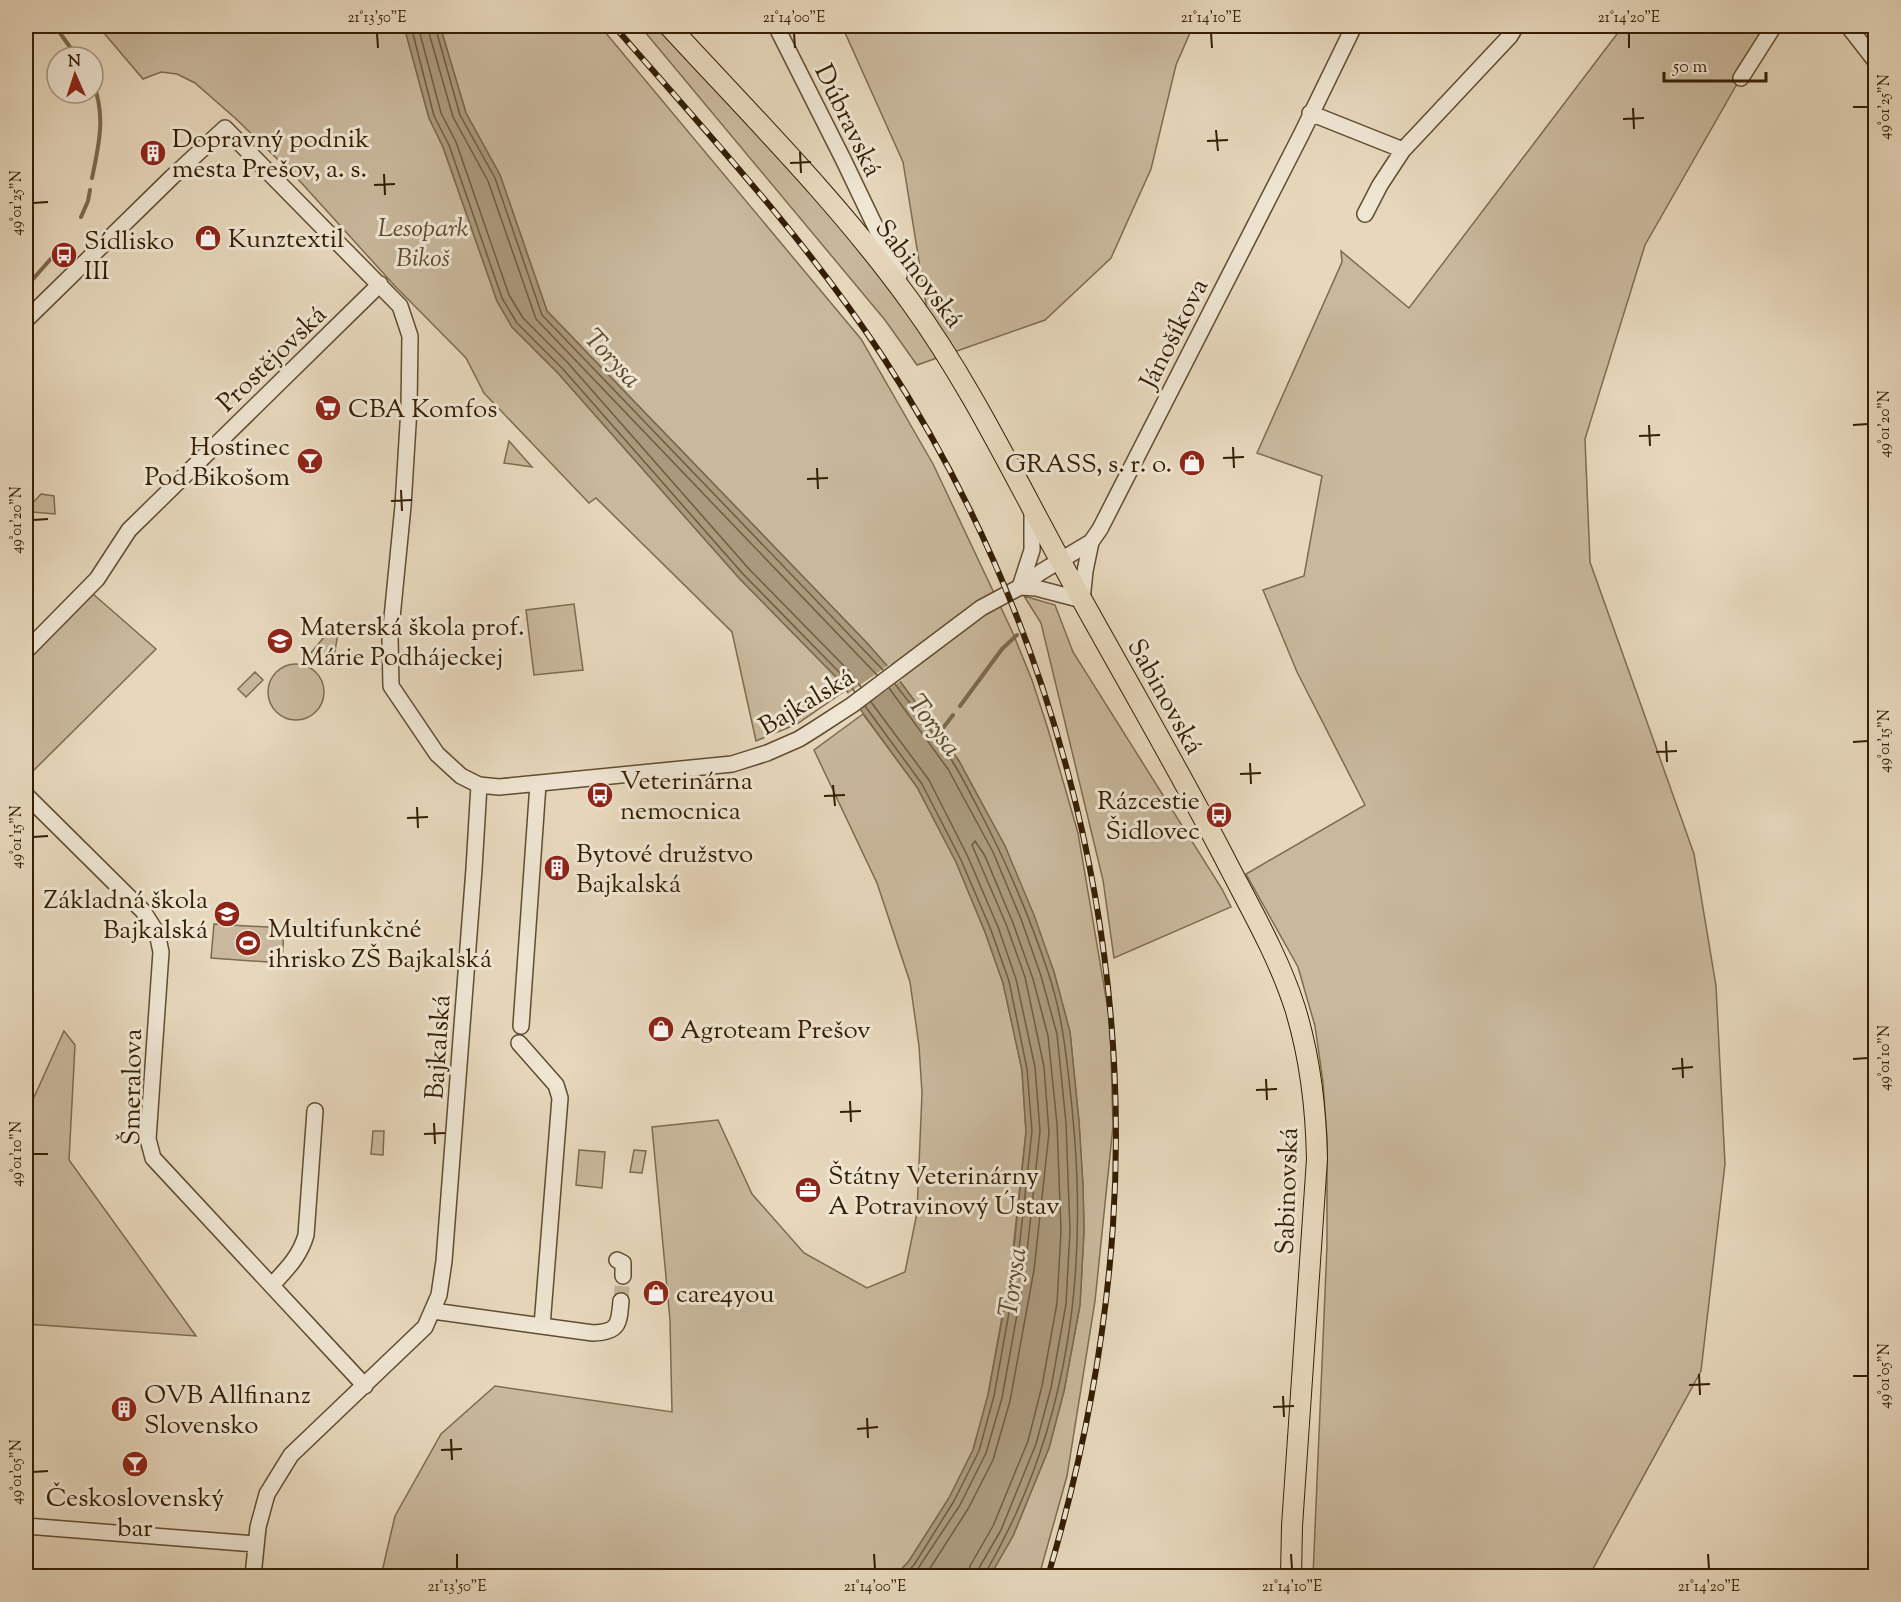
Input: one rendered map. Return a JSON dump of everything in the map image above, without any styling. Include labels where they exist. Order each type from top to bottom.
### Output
[{"type":"main road","name":"Sabinovská","points":[[669,26],[835,205],[910,300],[963,382],[1206,824],[1286,982],[1307,1052],[1315,1107],[1317,1174],[1292,1526],[1291,1576]]},
{"type":"street","name":"Dúbravská","points":[[776,26],[910,300]]},
{"type":"street","name":"Jánošíkova","points":[[1060,561],[1091,542],[1100,529],[1354,26]]},
{"type":"street","points":[[1365,214],[1380,185],[1403,150],[1510,36],[1516,26]]},
{"type":"street","points":[[1741,78],[1774,26]]},
{"type":"street","points":[[1848,26],[1875,63]]},
{"type":"street","points":[[1310,112],[1403,150]]},
{"type":"street","name":"Bajkalská","points":[[26,320],[225,128],[380,284],[400,306],[410,336],[409,408],[403,506],[390,638],[391,686],[437,754],[461,776],[479,785],[499,787],[538,784],[732,764],[767,753],[799,739],[852,705],[981,608],[1020,587],[1060,561]]},
{"type":"street","name":"Prostějovská","points":[[26,651],[97,579],[129,530],[380,284]]},
{"type":"street","points":[[1031,504],[1032,550],[1020,587],[1036,588],[1082,600],[1091,542]]},
{"type":"street","points":[[521,1026],[538,784]]},
{"type":"street","name":"Bajkalská","points":[[253,1576],[255,1544],[267,1494],[291,1455],[425,1328],[439,1295],[444,1261],[474,880],[479,785]]},
{"type":"street","name":"Šmeralova","points":[[26,795],[143,911],[157,933],[161,952],[148,1139],[153,1158],[365,1386]]},
{"type":"street","points":[[519,1043],[555,1085],[560,1098],[542,1326]]},
{"type":"street","points":[[272,1285],[294,1262],[302,1250],[306,1235],[315,1112]]},
{"type":"street","points":[[617,1260],[623,1263],[623,1276]]},
{"type":"street","points":[[433,1311],[593,1333],[607,1332],[615,1328],[619,1321],[621,1301]]},
{"type":"street","points":[[26,1526],[255,1544]]},
{"type":"green space","name":"Lesopark Bikoš","points":[[98,26],[404,26],[429,118],[443,147],[497,301],[512,327],[557,372],[739,578],[838,679],[846,690],[797,724],[756,741],[732,632],[596,498],[589,503],[484,393],[466,358],[394,285],[297,178],[235,118],[195,83],[177,74],[161,72],[143,79]]},
{"type":"green space","points":[[440,26],[600,26],[861,339],[933,464],[1012,631],[1032,680],[1078,833],[1110,1021],[1113,1126],[1095,1301],[1067,1476],[1039,1576],[990,1576],[1013,1536],[1049,1448],[1064,1391],[1080,1305],[1084,1231],[1079,1122],[1070,1032],[1054,972],[1005,846],[959,761],[896,676],[867,643],[547,311],[500,175],[466,113]]},
{"type":"green space","points":[[640,26],[658,26],[821,204],[931,335],[903,162],[842,26],[1193,26],[1176,65],[1151,169],[1111,258],[1045,320],[917,365],[885,320]]},
{"type":"green space","points":[[1623,26],[1769,28],[1645,245],[1585,439],[1590,562],[1694,854],[1716,986],[1725,1164],[1701,1371],[1589,1576],[1313,1576],[1327,1246],[1327,1139],[1323,1082],[1315,1026],[1298,967],[1246,874],[1365,805],[1297,672],[1263,590],[1304,576],[1322,476],[1257,453],[1342,262],[1341,251],[1409,308]]},
{"type":"green space","points":[[509,441],[532,467],[504,463]]},
{"type":"green space","points":[[41,494],[54,496],[55,514],[26,510]]},
{"type":"green space","points":[[85,587],[156,649],[26,778],[26,648]]},
{"type":"green space","points":[[1024,596],[1055,605],[1073,652],[1222,889],[1231,907],[1114,958],[1103,880],[1041,623]]},
{"type":"green space","points":[[574,604],[583,670],[534,675],[526,610]]},
{"type":"green space","points":[[330,630],[338,633],[334,657],[323,662],[310,659],[310,654]]},
{"type":"green space","points":[[296,664],[307,666],[316,672],[322,681],[324,692],[322,703],[316,712],[307,718],[296,720],[285,718],[276,712],[270,703],[268,692],[270,681],[276,672],[285,666]]},
{"type":"green space","points":[[255,672],[263,680],[246,697],[238,689]]},
{"type":"green space","points":[[863,714],[917,787],[956,862],[1003,983],[1022,1070],[1026,1132],[1011,1267],[988,1395],[973,1450],[949,1498],[909,1561],[895,1576],[381,1576],[395,1516],[441,1434],[495,1386],[672,1412],[670,1320],[652,1127],[718,1120],[752,1194],[804,1253],[867,1288],[905,1272],[917,1213],[922,1093],[919,1046],[910,982],[877,883],[814,750]]},
{"type":"green space","name":"Multifunkčné ihrisko ZŠ Bajkalská","points":[[214,924],[284,928],[282,963],[211,958]]},
{"type":"green space","points":[[64,1031],[75,1045],[69,1160],[196,1336],[26,1324],[26,1115]]},
{"type":"green space","points":[[373,1131],[384,1131],[383,1155],[371,1154]]},
{"type":"green space","points":[[579,1150],[605,1152],[602,1188],[576,1185]]},
{"type":"green space","points":[[634,1150],[646,1151],[642,1173],[630,1172]]},
{"type":"water","name":"Torysa","points":[[404,26],[440,26],[466,113],[500,175],[547,311],[867,643],[896,676],[959,761],[1005,846],[1034,915],[1054,972],[1070,1032],[1083,1186],[1084,1231],[1080,1305],[1064,1391],[1049,1448],[1013,1536],[990,1576],[895,1576],[909,1561],[949,1498],[973,1450],[988,1395],[1012,1267],[1026,1132],[1022,1070],[1003,983],[985,932],[956,862],[917,787],[838,679],[739,578],[557,372],[512,327],[497,301],[443,147],[429,118]]},
{"type":"pier","points":[[890,664],[903,679],[858,711],[846,695]]},
{"type":"waterway","points":[[55,26],[68,45]]},
{"type":"waterway","points":[[92,178],[99,142],[99,105]]},
{"type":"waterway","points":[[81,217],[90,190]]},
{"type":"waterway","points":[[26,287],[56,253]]},
{"type":"waterway","points":[[960,706],[1002,649],[1017,635]]},
{"type":"waterway","name":"Torysa","points":[[937,736],[953,715]]},
{"type":"tunnel","points":[[621,1301],[623,1276]]},
{"type":"railway","points":[[614,26],[788,228],[853,313],[883,357],[941,455],[992,557],[1034,663],[1068,772],[1093,884],[1109,997],[1116,1111],[1113,1225],[1098,1358],[1071,1490],[1048,1576]]},
{"type":"place","name":"Dopravný podnik mesta Prešov, a. s.","points":[[153,153]]},
{"type":"place","name":"Kunztextil","points":[[208,238]]},
{"type":"place","name":"Sídlisko III","points":[[64,255]]},
{"type":"place","name":"CBA Komfos","points":[[328,408]]},
{"type":"place","name":"Hostinec Pod Bikošom","points":[[310,461]]},
{"type":"place","name":"GRASS, s. r. o.","points":[[1192,463]]},
{"type":"place","name":"Materská škola prof. Márie Podhájeckej","points":[[280,641]]},
{"type":"place","name":"Veterinárna nemocnica","points":[[600,795]]},
{"type":"place","name":"Rázcestie Šidlovec","points":[[1219,815]]},
{"type":"place","name":"Bytové družstvo Bajkalská","points":[[557,868]]},
{"type":"place","name":"Základná škola Bajkalská","points":[[227,914]]},
{"type":"place","name":"Multifunkčné ihrisko ZŠ Bajkalská","points":[[248,943]]},
{"type":"place","name":"Agroteam Prešov","points":[[661,1029]]},
{"type":"place","name":"Štátny Veterinárny A Potravinový Ústav","points":[[808,1190]]},
{"type":"place","name":"care4you","points":[[656,1293]]},
{"type":"place","name":"OVB Allfinanz Slovensko","points":[[124,1409]]},
{"type":"place","name":"Československý bar","points":[[135,1464]]}]
